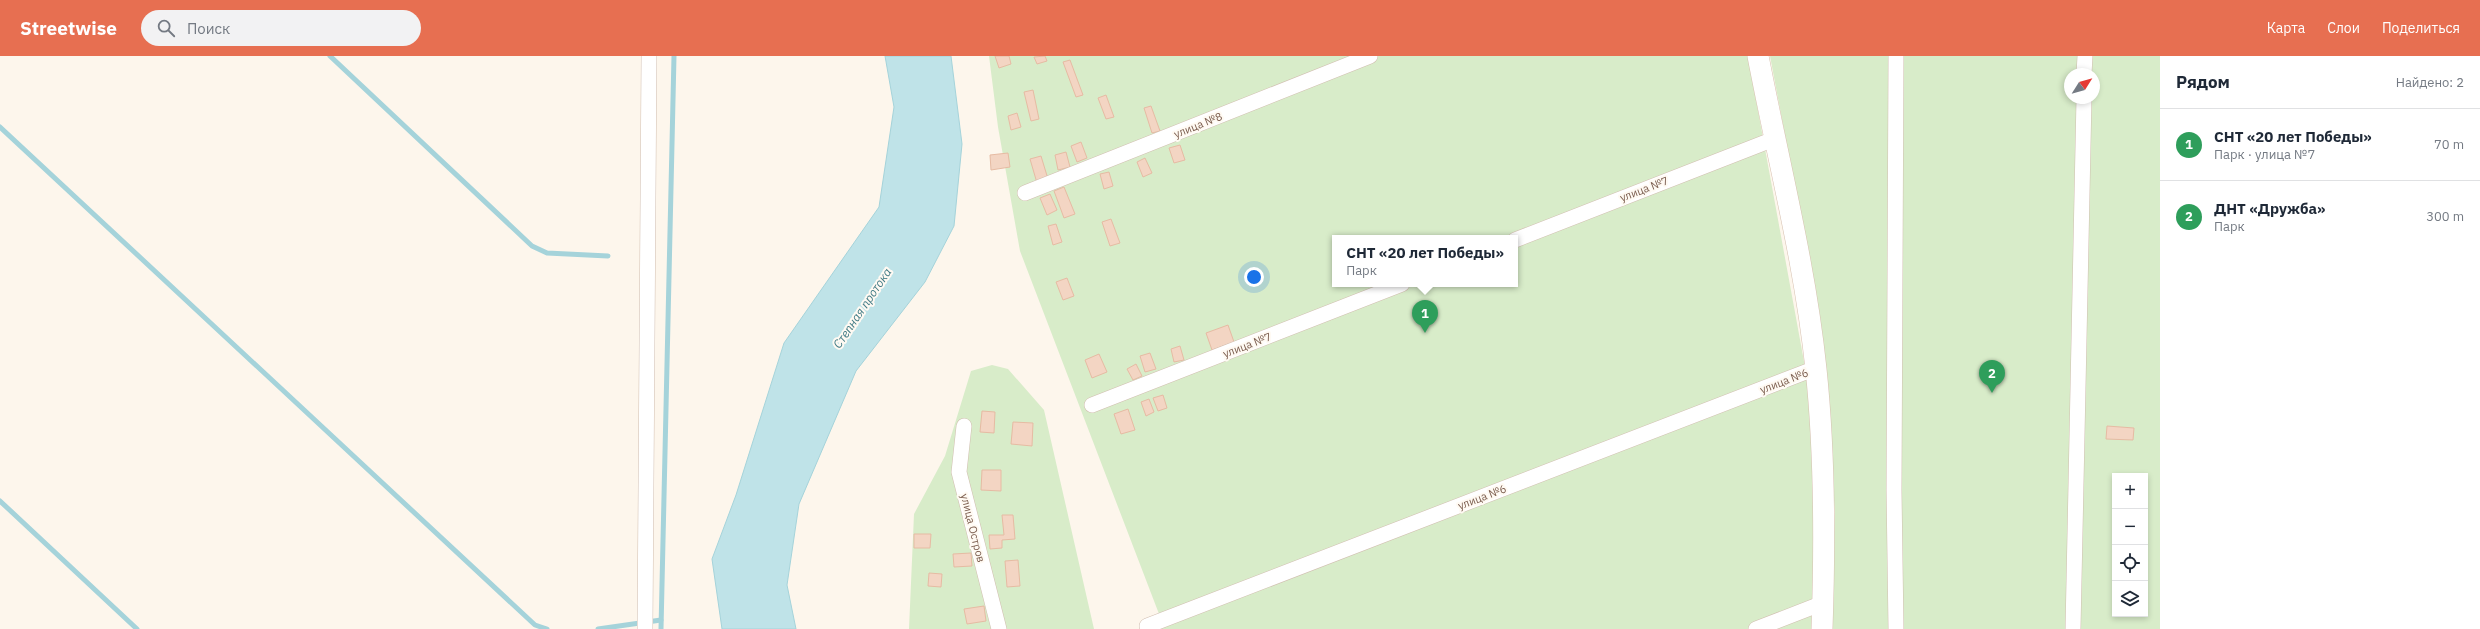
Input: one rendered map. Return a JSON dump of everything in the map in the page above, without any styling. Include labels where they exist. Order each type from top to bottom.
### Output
[{"type":"street","points":[[644,629],[649,56]]},
{"type":"street","name":"улица №8","points":[[1025,193],[1370,56]]},
{"type":"street","points":[[1758,56],[1797,246],[1816,368],[1824,506],[1822,629]]},
{"type":"street","points":[[1896,56],[1894,490],[1896,629]]},
{"type":"street","points":[[2084,68],[2085,56]]},
{"type":"street","points":[[2073,629],[2084,104]]},
{"type":"street","name":"улица №7","points":[[1518,239],[1774,139]]},
{"type":"street","name":"улица №7","points":[[1092,406],[1394,287]]},
{"type":"street","name":"улица №6","points":[[1147,626],[1816,368]]},
{"type":"street","name":"улица Остров","points":[[964,426],[959,472],[999,629]]},
{"type":"street","points":[[1756,629],[1823,603]]},
{"type":"green space","points":[[989,56],[1748,56],[1814,416],[1813,629],[1159,629],[1164,627],[1020,251],[998,127]]},
{"type":"green space","points":[[1770,56],[2160,56],[2160,629],[1830,629],[1835,512],[1818,310]]},
{"type":"green space","points":[[992,365],[1008,369],[1044,410],[1094,629],[909,629],[914,514],[945,456],[971,371]]},
{"type":"water","name":"Степная протока","points":[[885,56],[951,56],[962,144],[954,226],[925,282],[856,371],[799,504],[787,585],[796,629],[722,629],[712,559],[736,495],[784,343],[879,207],[894,107]]},
{"type":"building","points":[[995,56],[1009,56],[1011,64],[999,68]]},
{"type":"building","points":[[1045,56],[1047,61],[1037,64],[1034,57]]},
{"type":"building","points":[[1070,60],[1083,95],[1076,97],[1063,62]]},
{"type":"building","points":[[1033,90],[1039,119],[1031,121],[1024,92]]},
{"type":"building","points":[[1106,95],[1114,117],[1106,119],[1098,98]]},
{"type":"building","points":[[1151,106],[1160,131],[1152,133],[1144,108]]},
{"type":"building","points":[[1017,113],[1021,127],[1011,130],[1008,116]]},
{"type":"building","points":[[1081,142],[1087,158],[1077,162],[1071,146]]},
{"type":"building","points":[[1180,145],[1185,160],[1174,163],[1169,148]]},
{"type":"building","points":[[1066,152],[1070,167],[1058,170],[1055,155]]},
{"type":"building","points":[[1008,153],[1010,167],[991,170],[990,155]]},
{"type":"building","points":[[1041,156],[1048,179],[1037,183],[1030,159]]},
{"type":"building","points":[[1145,158],[1152,173],[1143,177],[1137,162]]},
{"type":"building","points":[[1109,172],[1113,186],[1104,189],[1100,174]]},
{"type":"building","points":[[1064,187],[1075,214],[1064,218],[1054,191]]},
{"type":"building","points":[[1050,194],[1057,210],[1047,215],[1040,198]]},
{"type":"building","points":[[1111,219],[1120,243],[1110,246],[1102,222]]},
{"type":"building","points":[[1056,224],[1062,242],[1053,245],[1048,226]]},
{"type":"building","points":[[1067,278],[1074,296],[1063,300],[1056,282]]},
{"type":"building","points":[[1228,325],[1234,342],[1212,350],[1206,333]]},
{"type":"building","points":[[1180,346],[1184,360],[1174,362],[1171,349]]},
{"type":"building","points":[[1150,353],[1156,369],[1145,372],[1140,356]]},
{"type":"building","points":[[1099,354],[1107,372],[1092,378],[1085,360]]},
{"type":"building","points":[[1136,364],[1142,376],[1133,380],[1127,369]]},
{"type":"building","points":[[1163,395],[1167,408],[1158,411],[1153,398]]},
{"type":"building","points":[[1149,399],[1154,412],[1146,416],[1141,402]]},
{"type":"building","points":[[1128,409],[1135,430],[1121,434],[1114,414]]},
{"type":"building","points":[[982,411],[995,412],[994,433],[980,432]]},
{"type":"building","points":[[1013,422],[1033,423],[1032,446],[1011,444]]},
{"type":"building","points":[[2107,426],[2134,428],[2133,440],[2106,439]]},
{"type":"building","points":[[982,470],[1001,470],[1001,491],[981,490]]},
{"type":"building","points":[[1002,515],[1013,515],[1015,539],[1002,540],[1002,548],[990,549],[989,535],[1004,535]]},
{"type":"building","points":[[914,534],[931,534],[930,548],[914,548]]},
{"type":"building","points":[[971,553],[972,566],[954,567],[953,554]]},
{"type":"building","points":[[1018,560],[1020,586],[1007,587],[1005,561]]},
{"type":"building","points":[[929,573],[942,574],[941,587],[928,586]]},
{"type":"building","points":[[984,606],[986,621],[967,624],[964,609]]},
{"type":"waterway","points":[[330,56],[532,246],[547,253],[608,256]]},
{"type":"waterway","points":[[661,629],[674,56]]},
{"type":"waterway","points":[[0,127],[535,625],[547,629]]},
{"type":"waterway","points":[[0,501],[137,629]]},
{"type":"waterway","points":[[598,629],[661,620]]},
{"type":"place","name":"СНТ «20 лет Победы»","points":[[1425,333]]},
{"type":"place","name":"ДНТ «Дружба»","points":[[1992,393]]}]
